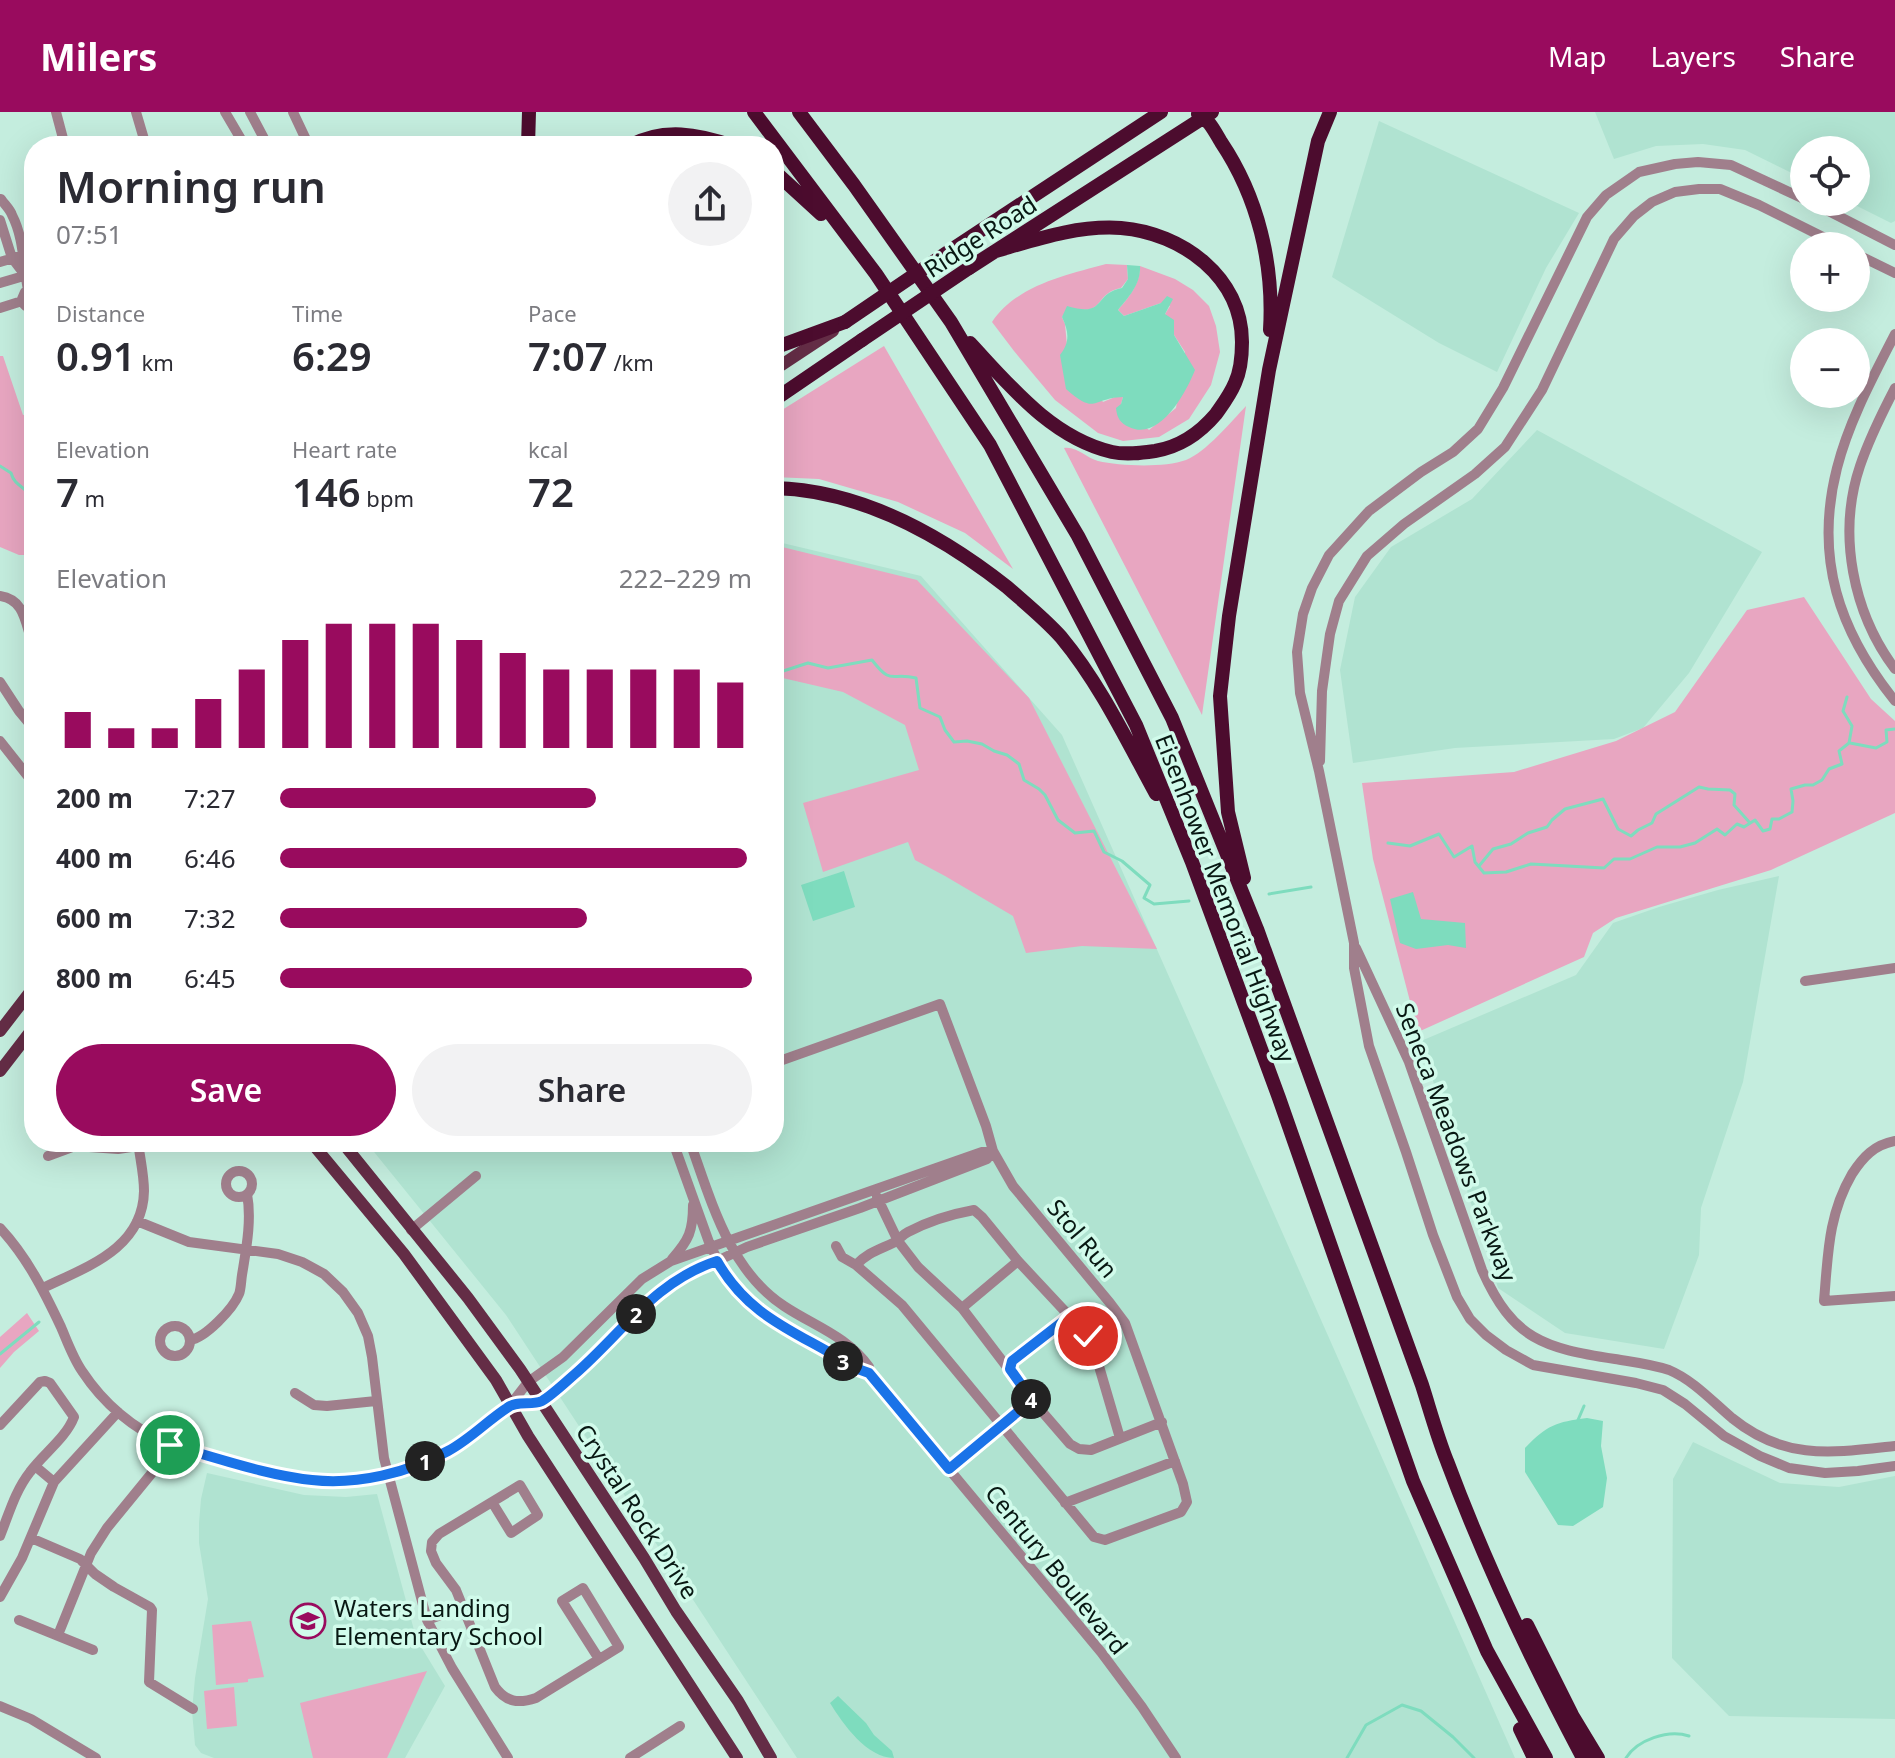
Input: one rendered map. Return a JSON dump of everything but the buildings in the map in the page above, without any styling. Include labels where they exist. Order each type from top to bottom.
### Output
[{"type":"highway","name":"Eisenhower Memorial Highway","points":[[754,112],[772,136]]},
{"type":"highway","name":"Eisenhower Memorial Highway","points":[[799,112],[951,322],[1078,536],[1172,718],[1257,929],[1446,1459],[1521,1636],[1583,1758]]},
{"type":"highway","name":"Ridge Road","points":[[845,322],[1161,112]]},
{"type":"highway","points":[[1257,929],[1228,812],[1220,696],[1229,616],[1269,370],[1318,141],[1330,112]]},
{"type":"highway","points":[[1204,114],[1251,197],[1267,256],[1271,319],[1269,370]]},
{"type":"highway","name":"Ridge Road","points":[[784,393],[1204,114]]},
{"type":"highway","points":[[661,136],[689,133],[699,136]]},
{"type":"highway","name":"Eisenhower Memorial Highway","points":[[784,152],[876,274],[990,445],[1136,725],[1192,862],[1279,1098],[1413,1481],[1487,1651],[1546,1758]]},
{"type":"highway","points":[[784,180],[816,207],[876,274]]},
{"type":"highway","points":[[951,322],[1013,389],[1049,421],[1079,439],[1113,453],[1137,454],[1178,445],[1210,420],[1227,400],[1237,381],[1242,359],[1242,326],[1229,293],[1210,266],[1187,248],[1156,235],[1122,228],[1078,229],[996,251]]},
{"type":"highway","points":[[784,344],[845,322]]},
{"type":"highway","points":[[784,488],[825,494],[903,520],[944,541],[1027,604],[1059,636],[1091,677],[1192,862]]},
{"type":"highway","points":[[1446,1459],[1572,1715],[1598,1758]]},
{"type":"highway","points":[[1487,1651],[1534,1758]]},
{"type":"main road","name":"Ridge Road","points":[[784,363],[845,322]]},
{"type":"main road","points":[[0,1031],[24,1000]]},
{"type":"main road","points":[[0,1071],[24,1040]]},
{"type":"main road","points":[[319,1152],[404,1254],[473,1347],[737,1758]]},
{"type":"main road","name":"Crystal Rock Drive","points":[[350,1152],[468,1298],[528,1382],[738,1701],[771,1758]]},
{"type":"street","points":[[56,112],[62,136]]},
{"type":"street","points":[[136,112],[143,136]]},
{"type":"street","points":[[225,112],[239,136]]},
{"type":"street","points":[[250,112],[263,136]]},
{"type":"street","points":[[293,112],[304,136]]},
{"type":"street","name":"Seneca Meadows Parkway","points":[[1790,192],[1731,165],[1698,162],[1639,172],[1597,204],[1580,230],[1499,395],[1478,429],[1453,452],[1369,511],[1329,555],[1303,614],[1297,652],[1300,693],[1354,943],[1354,968],[1369,1046],[1433,1235],[1457,1297],[1470,1319],[1506,1350],[1533,1365],[1663,1390],[1724,1436],[1789,1468],[1825,1473],[1895,1466]]},
{"type":"street","name":"Seneca Meadows Parkway","points":[[1319,771],[1322,691],[1330,634],[1339,601],[1367,556],[1381,543],[1475,474],[1505,447],[1542,390],[1614,239],[1634,216],[1652,202],[1675,192],[1720,189],[1813,232]]},
{"type":"street","points":[[0,198],[0,208]]},
{"type":"street","points":[[0,198],[12,214],[24,242]]},
{"type":"street","points":[[1838,216],[1895,245]]},
{"type":"street","points":[[0,220],[12,258],[24,269]]},
{"type":"street","points":[[0,262],[24,254]]},
{"type":"street","points":[[1870,261],[1895,273]]},
{"type":"street","points":[[0,283],[24,276]]},
{"type":"street","points":[[24,294],[24,303]]},
{"type":"street","points":[[0,308],[22,301]]},
{"type":"street","points":[[1895,334],[1855,416],[1837,468],[1829,510],[1832,580],[1841,610],[1874,675],[1895,701]]},
{"type":"street","points":[[1895,388],[1859,468],[1851,504],[1849,540],[1853,577],[1861,603],[1872,631],[1895,669]]},
{"type":"street","points":[[0,596],[12,598],[24,616]]},
{"type":"street","points":[[0,682],[24,717]]},
{"type":"street","points":[[0,741],[24,770]]},
{"type":"street","name":"Seneca Meadows Parkway","points":[[1354,943],[1409,1062],[1482,1270],[1494,1296],[1527,1333],[1551,1346],[1651,1364],[1672,1372],[1697,1387],[1735,1420],[1770,1441],[1801,1451],[1833,1453],[1895,1446]]},
{"type":"street","points":[[1805,981],[1895,968]]},
{"type":"street","name":"Stol Run","points":[[784,1059],[940,1004],[993,1151],[1013,1186],[1125,1323],[1162,1422],[1187,1502],[1181,1512],[1105,1540],[1094,1537],[1065,1503]]},
{"type":"street","points":[[1895,1141],[1871,1151],[1860,1161],[1843,1190],[1830,1233],[1824,1301],[1895,1296]]},
{"type":"street","points":[[0,1228],[43,1288],[81,1370],[118,1412],[155,1438],[170,1445],[286,1476],[313,1481],[363,1479],[410,1467],[449,1450],[511,1404],[528,1382],[563,1357],[642,1279],[671,1261],[710,1245],[987,1159],[993,1151]]},
{"type":"street","points":[[48,1156],[59,1152]]},
{"type":"street","points":[[43,1288],[112,1253],[126,1239],[142,1209],[144,1193],[139,1152]]},
{"type":"street","name":"Century Boulevard","points":[[677,1152],[710,1245],[728,1280],[750,1304],[775,1323],[869,1373],[1101,1652],[1176,1758]]},
{"type":"street","name":"Century Boulevard","points":[[694,1152],[728,1241],[763,1291],[783,1306],[847,1342],[869,1367],[869,1373]]},
{"type":"street","points":[[411,1230],[476,1176]]},
{"type":"street","points":[[190,1340],[198,1339],[228,1310],[239,1294],[246,1250],[247,1194]]},
{"type":"street","points":[[877,1195],[898,1241],[918,1267],[962,1308],[1070,1444],[1091,1450],[1162,1422]]},
{"type":"street","points":[[511,1404],[541,1401],[575,1374],[669,1284],[702,1266],[877,1195]]},
{"type":"street","points":[[671,1261],[690,1236],[693,1199]]},
{"type":"street","points":[[856,1265],[871,1251],[898,1241],[911,1230],[974,1210],[1088,1336],[1120,1438]]},
{"type":"street","points":[[137,1221],[189,1242],[278,1254],[302,1262],[324,1274],[343,1292],[358,1313],[368,1336],[384,1458],[419,1597],[427,1620],[452,1668],[508,1758]]},
{"type":"street","points":[[836,1246],[842,1257],[856,1265],[902,1305],[1065,1503],[1175,1461]]},
{"type":"street","points":[[962,1308],[1018,1261]]},
{"type":"street","points":[[1010,1369],[1012,1361],[1070,1316]]},
{"type":"street","points":[[0,1425],[40,1382],[50,1383],[74,1417],[29,1473],[0,1536]]},
{"type":"street","points":[[295,1393],[314,1405],[376,1401]]},
{"type":"street","points":[[949,1469],[1032,1400]]},
{"type":"street","points":[[0,1597],[31,1538],[54,1482],[118,1412]]},
{"type":"street","points":[[35,1466],[54,1482]]},
{"type":"street","points":[[58,1635],[91,1553],[107,1528],[156,1468]]},
{"type":"street","points":[[492,1502],[511,1533],[538,1515],[520,1485],[439,1534],[432,1542],[431,1551],[456,1590],[495,1687],[516,1702],[536,1698],[619,1647],[583,1588],[562,1601],[599,1659]]},
{"type":"street","points":[[31,1538],[80,1559],[114,1587],[150,1607],[149,1682],[193,1709]]},
{"type":"street","points":[[427,1620],[463,1607]]},
{"type":"street","points":[[19,1620],[93,1650]]},
{"type":"street","points":[[0,1706],[31,1719],[96,1758]]},
{"type":"street","points":[[630,1758],[680,1726]]},
{"type":"shaded area","points":[[1595,112],[1895,112],[1895,221],[1891,223],[1870,212],[1870,136],[1790,136],[1790,172],[1745,150],[1703,144],[1656,146],[1614,159]]},
{"type":"shaded area","points":[[1379,121],[1579,213],[1546,268],[1497,372],[1439,343],[1332,277]]},
{"type":"shaded area","points":[[1106,264],[1127,265],[1128,279],[1121,288],[1106,295],[1089,310],[1068,307],[1062,317],[1067,346],[1103,402],[1123,397],[1121,404],[1149,430],[1176,408],[1185,352],[1165,314],[1170,306],[1161,303],[1124,316],[1118,310],[1136,284],[1140,266],[1175,279],[1193,290],[1209,306],[1216,326],[1220,352],[1211,385],[1189,419],[1159,437],[1123,441],[1098,433],[1055,400],[992,322],[1002,309],[1029,290],[1059,277]]},
{"type":"shaded area","points":[[1127,265],[1140,266],[1139,279],[1118,310],[1124,316],[1161,303],[1167,296],[1173,299],[1165,314],[1174,320],[1174,335],[1195,370],[1170,413],[1151,428],[1140,430],[1126,425],[1118,417],[1116,408],[1123,397],[1089,404],[1066,389],[1060,355],[1067,341],[1062,317],[1067,306],[1088,309],[1106,295],[1122,288],[1128,279]]},
{"type":"shaded area","points":[[884,346],[1013,569],[965,533],[898,502],[819,479],[784,477],[784,409]]},
{"type":"shaded area","points":[[0,356],[3,356],[24,415],[24,555],[0,547]]},
{"type":"shaded area","points":[[1246,406],[1202,715],[1064,448],[1107,463],[1177,463],[1202,450]]},
{"type":"shaded area","points":[[1537,430],[1762,552],[1689,673],[1643,728],[1614,739],[1455,748],[1353,763],[1340,670],[1355,597],[1391,547],[1472,499]]},
{"type":"shaded area","points":[[784,543],[921,576],[1062,735],[1515,1758],[797,1758],[506,1315],[374,1152],[784,1152]]},
{"type":"shaded area","points":[[784,547],[917,580],[1029,698],[1157,949],[1082,946],[1026,953],[1013,916],[915,860],[908,842],[823,872],[803,803],[919,770],[905,725],[843,692],[784,678]]},
{"type":"shaded area","points":[[1804,597],[1871,699],[1895,721],[1895,813],[1771,870],[1616,918],[1593,933],[1584,957],[1418,1032],[1373,859],[1362,783],[1514,772],[1616,741],[1675,712],[1747,610]]},
{"type":"shaded area","points":[[844,871],[855,907],[813,921],[801,885]]},
{"type":"shaded area","points":[[1779,876],[1743,1082],[1701,1208],[1699,1255],[1664,1349],[1565,1333],[1498,1288],[1421,1041],[1576,975],[1613,923],[1718,890]]},
{"type":"shaded area","points":[[1413,892],[1421,919],[1465,923],[1466,948],[1448,945],[1416,949],[1400,943],[1390,899]]},
{"type":"shaded area","points":[[27,1313],[39,1331],[0,1368],[0,1337]]},
{"type":"shaded area","points":[[1587,1418],[1603,1421],[1601,1446],[1607,1478],[1603,1507],[1573,1526],[1558,1525],[1525,1472],[1525,1448],[1553,1426]]},
{"type":"shaded area","points":[[1693,1442],[1780,1483],[1839,1487],[1895,1476],[1895,1719],[1729,1716],[1672,1658],[1673,1479]]},
{"type":"shaded area","name":"Waters Landing Elementary School","points":[[207,1473],[304,1495],[346,1497],[377,1494],[414,1630],[445,1686],[405,1758],[214,1758],[201,1753],[195,1745],[192,1711],[208,1599],[199,1543],[201,1499]]},
{"type":"shaded area","points":[[251,1621],[264,1677],[216,1685],[212,1625]]},
{"type":"shaded area","points":[[427,1671],[387,1758],[313,1758],[300,1703]]},
{"type":"shaded area","points":[[234,1687],[237,1726],[207,1729],[204,1691]]},
{"type":"shaded area","points":[[838,1696],[892,1751],[894,1758],[874,1752],[849,1730],[830,1703]]},
{"type":"waterway","points":[[0,466],[11,473],[24,489]]},
{"type":"waterway","points":[[784,671],[808,663],[828,668],[872,660],[888,676],[916,678],[920,708],[940,717],[954,742],[982,744],[1019,764],[1024,780],[1045,795],[1058,820],[1075,833],[1094,831],[1104,852],[1122,861],[1150,885],[1144,898],[1154,904],[1189,901]]},
{"type":"waterway","points":[[1388,843],[1410,846],[1439,834],[1454,857],[1472,846],[1475,862],[1484,873],[1506,872],[1531,864],[1604,868],[1614,859],[1630,859],[1657,847],[1680,847],[1695,843],[1717,829],[1725,835],[1737,824],[1744,827],[1755,820],[1763,831],[1770,829],[1772,819],[1792,812],[1791,789],[1813,785],[1822,780],[1829,769],[1842,764],[1839,751],[1849,743],[1852,726],[1843,711],[1847,697]]},
{"type":"waterway","points":[[1850,743],[1876,748],[1887,742],[1886,730],[1895,729]]},
{"type":"waterway","points":[[1479,866],[1493,849],[1547,827],[1565,809],[1603,799],[1618,829],[1631,836],[1652,823],[1656,814],[1699,787],[1730,790],[1735,794],[1734,805],[1750,823]]},
{"type":"waterway","points":[[1269,894],[1311,887]]},
{"type":"waterway","points":[[0,1354],[39,1322]]},
{"type":"waterway","points":[[1578,1420],[1584,1406]]},
{"type":"waterway","points":[[1347,1758],[1366,1725],[1402,1705],[1421,1711],[1474,1758]]},
{"type":"waterway","points":[[1626,1758],[1645,1741],[1663,1735],[1689,1736]]},
{"type":"place","name":"Waters Landing Elementary School","points":[[308,1621]]},
{"type":"route","points":[[170,1445],[313,1481],[363,1479],[410,1467],[449,1450],[511,1404],[541,1401],[575,1374],[669,1284],[717,1261],[728,1280],[750,1304],[775,1323],[869,1373],[949,1469],[1032,1400],[1010,1369],[1012,1361],[1070,1316],[1088,1336]]}]
